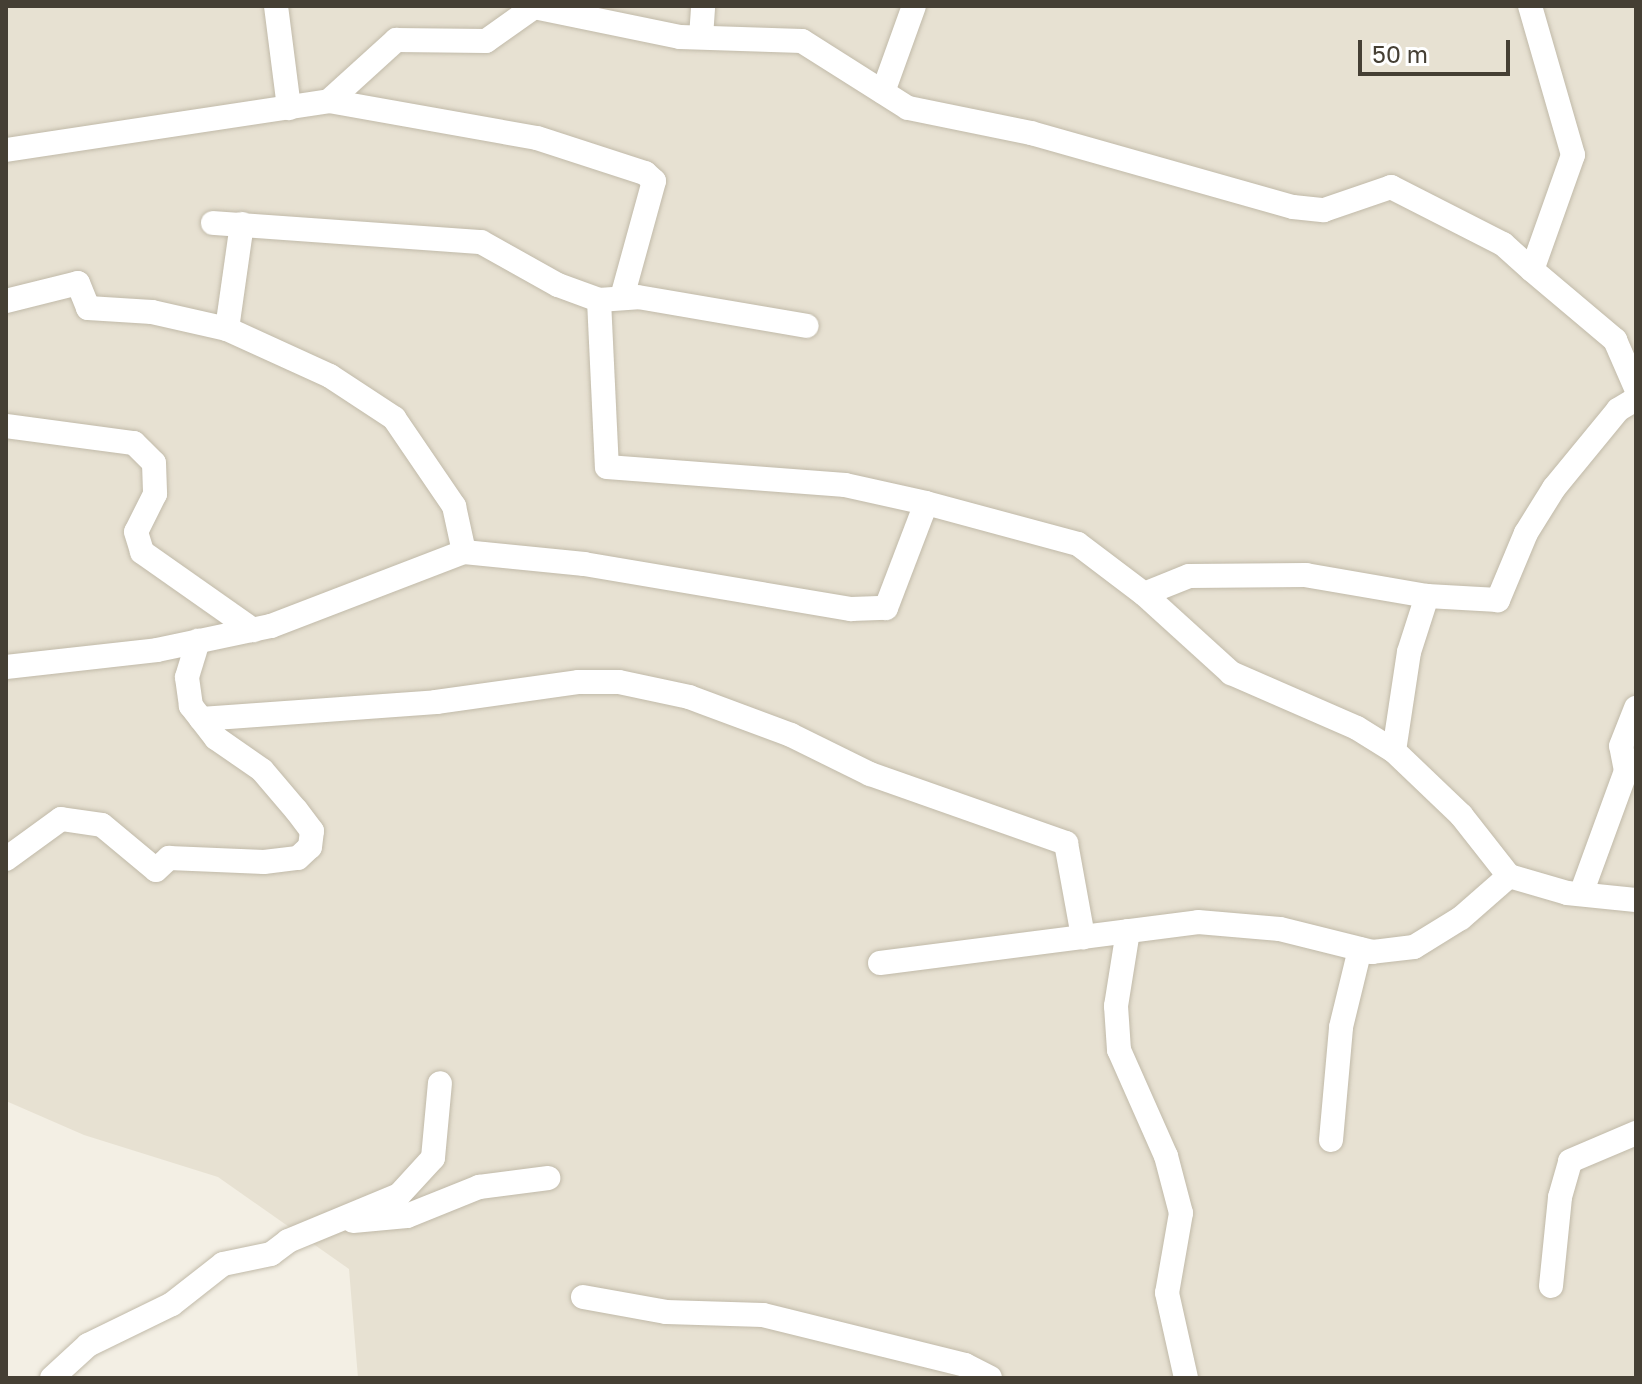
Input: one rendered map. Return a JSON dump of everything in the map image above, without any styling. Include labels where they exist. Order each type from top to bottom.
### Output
[{"type":"street","points":[[276,6],[289,108]]},
{"type":"street","points":[[329,101],[396,40],[486,41],[534,6],[701,37],[802,41],[908,108],[1031,133],[1293,207],[1324,210],[1391,187],[1503,244],[1615,340],[1636,388]]},
{"type":"street","points":[[701,37],[703,6]]},
{"type":"street","points":[[883,92],[914,6]]},
{"type":"street","points":[[1530,6],[1573,155],[1532,270]]},
{"type":"street","points":[[6,150],[329,101],[537,138],[645,173],[654,181],[649,212],[611,299],[607,467],[845,485],[926,503],[1078,544],[1144,594],[1231,673],[1357,728],[1394,751],[1461,815],[1509,876],[1581,894],[1636,900]]},
{"type":"street","points":[[213,223],[481,242],[558,285],[611,299],[807,326]]},
{"type":"street","points":[[227,329],[242,224]]},
{"type":"street","points":[[6,301],[78,283],[88,308],[152,312],[227,329],[330,376],[394,418],[454,506],[464,552]]},
{"type":"street","points":[[1144,594],[1189,576],[1306,575],[1427,596],[1498,600],[1526,533],[1554,488],[1618,410],[1636,399]]},
{"type":"street","points":[[6,426],[134,443],[154,463],[155,494],[136,532],[142,552],[253,630]]},
{"type":"street","points":[[6,667],[198,641],[253,630],[464,552],[584,564],[851,609],[886,608],[926,503]]},
{"type":"street","points":[[1394,751],[1409,652],[1427,596]]},
{"type":"street","points":[[6,859],[53,823],[84,819],[131,844],[156,870],[169,858],[190,855],[264,862],[298,858],[310,847],[312,831],[262,770],[216,738],[191,706],[187,677],[198,641]]},
{"type":"street","points":[[201,719],[436,702],[578,682],[619,682],[689,697],[755,719],[870,774],[1066,843],[1083,937]]},
{"type":"street","points":[[1581,894],[1626,771],[1621,746],[1636,708]]},
{"type":"street","points":[[880,963],[1198,922],[1280,929],[1360,949],[1414,947],[1461,918],[1509,876]]},
{"type":"street","points":[[1128,931],[1116,1006],[1119,1050],[1166,1156],[1181,1213],[1167,1293],[1186,1378]]},
{"type":"street","points":[[1331,1140],[1341,1027],[1360,949]]},
{"type":"street","points":[[52,1378],[61,1364],[88,1345],[172,1304],[223,1264],[271,1254],[288,1241],[399,1195],[420,1177],[433,1158],[440,1083]]},
{"type":"street","points":[[1551,1286],[1560,1197],[1570,1161],[1636,1133]]},
{"type":"street","points":[[342,1219],[407,1216],[479,1187],[548,1178]]},
{"type":"street","points":[[583,1297],[666,1312],[763,1315],[951,1361],[990,1378]]},
{"type":"shaded area","points":[[6,6],[1636,6],[1636,1378],[358,1378],[349,1269],[218,1177],[84,1135],[6,1101]]}]
